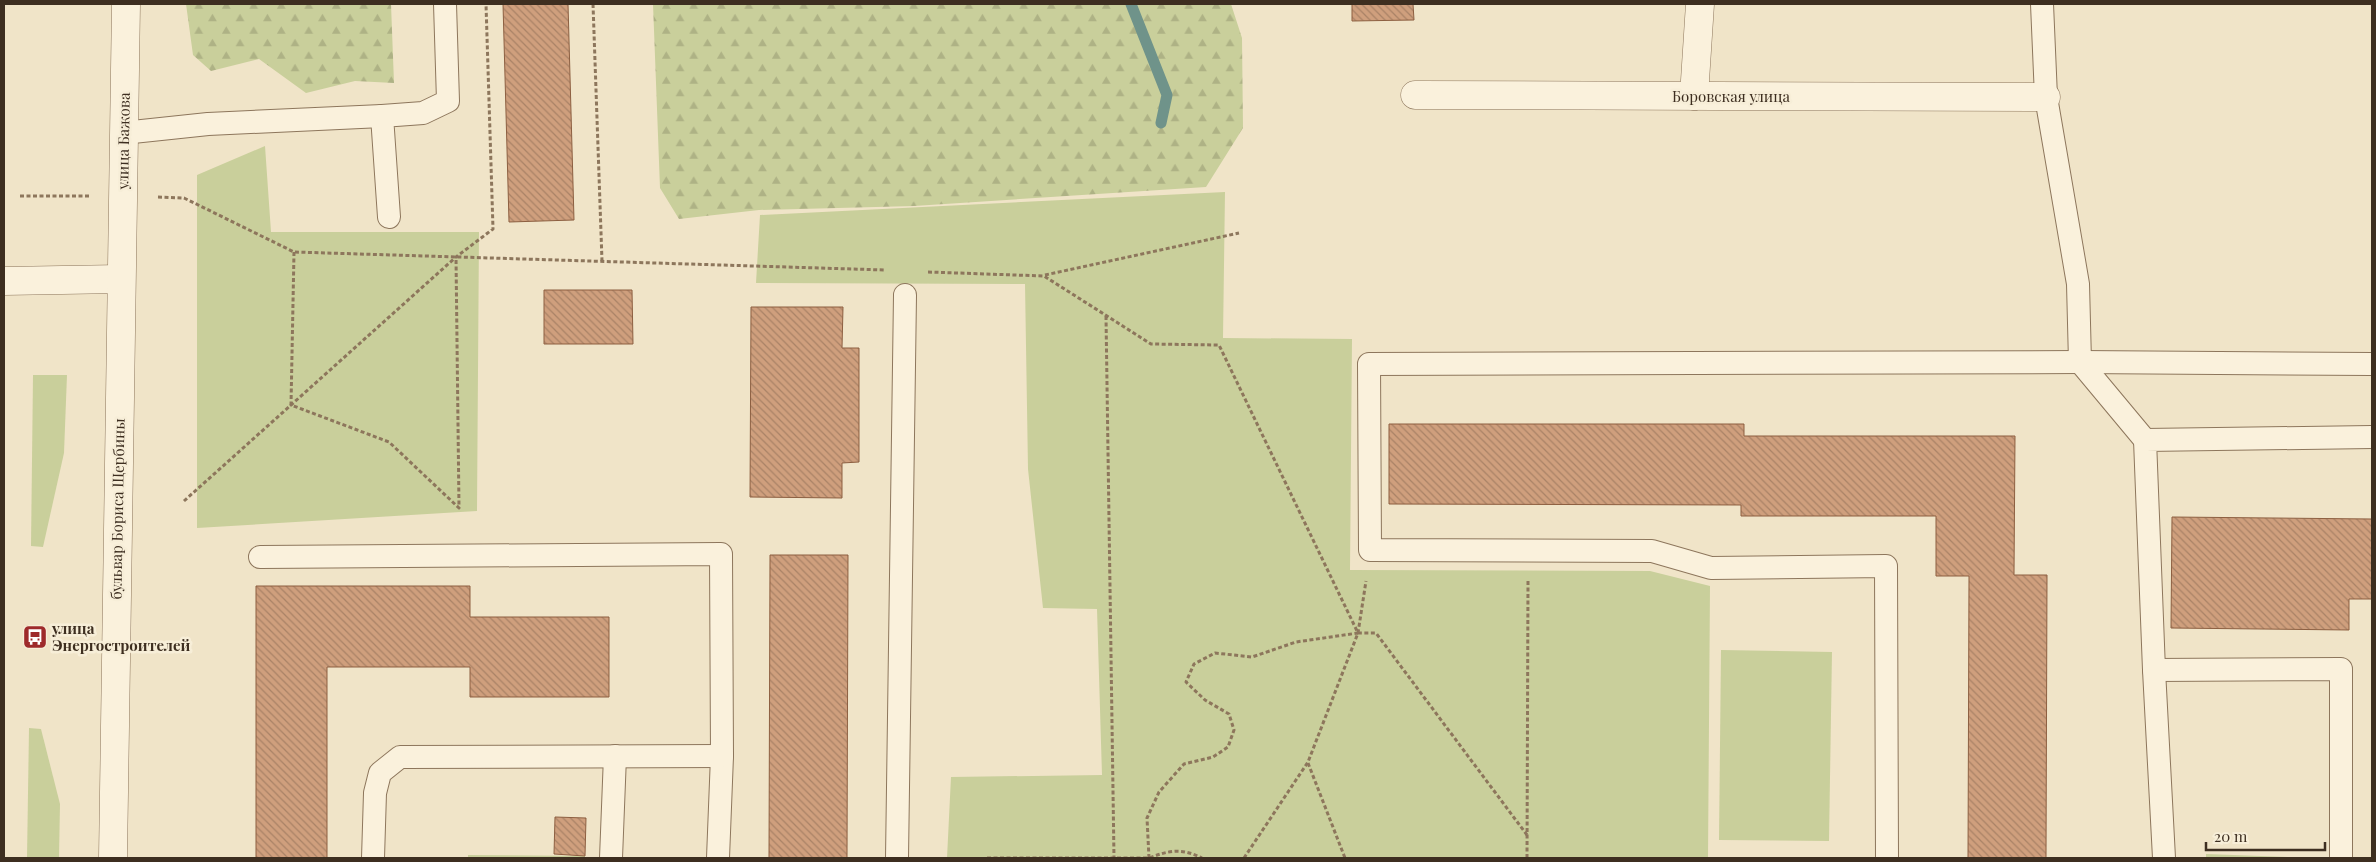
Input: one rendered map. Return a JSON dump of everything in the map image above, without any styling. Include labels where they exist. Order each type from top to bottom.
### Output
[{"type":"street","name":"улица Бажова","points":[[120,279],[126,4]]},
{"type":"street","points":[[1694,96],[1700,4]]},
{"type":"street","name":"Боровская улица","points":[[1415,94],[2046,98]]},
{"type":"street","points":[[4,281],[120,279]]},
{"type":"street","name":"бульвар Бориса Щербины","points":[[113,858],[120,279]]},
{"type":"lane","points":[[123,134],[208,124],[423,113],[448,101],[445,4]]},
{"type":"lane","points":[[2042,4],[2046,98],[2078,284],[2080,362],[2145,440],[2164,858]]},
{"type":"lane","points":[[382,116],[389,217]]},
{"type":"lane","points":[[897,858],[905,294]]},
{"type":"lane","points":[[1887,858],[1886,566],[1711,568],[1652,551],[1370,550],[1369,364],[2080,362],[2372,364]]},
{"type":"lane","points":[[2145,440],[2372,437]]},
{"type":"lane","points":[[260,557],[721,554],[722,756],[718,858]]},
{"type":"lane","points":[[2154,670],[2341,669],[2341,858]]},
{"type":"lane","points":[[611,858],[615,756]]},
{"type":"lane","points":[[373,858],[375,793],[380,773],[400,757],[722,756]]},
{"type":"path","points":[[184,501],[456,257],[493,229],[486,4]]},
{"type":"path","points":[[593,4],[602,261]]},
{"type":"path","points":[[20,196],[184,198],[294,252],[887,270]]},
{"type":"path","points":[[926,272],[1044,276],[1239,233]]},
{"type":"path","points":[[291,405],[294,252]]},
{"type":"path","points":[[291,405],[389,442],[459,508],[456,257]]},
{"type":"path","points":[[1044,276],[1151,344],[1219,345],[1358,633]]},
{"type":"path","points":[[1106,316],[1114,857]]},
{"type":"path","points":[[1244,858],[1308,762],[1358,633],[1370,550]]},
{"type":"path","points":[[1527,858],[1528,551]]},
{"type":"path","points":[[1149,858],[1147,818],[1159,792],[1184,764],[1213,757],[1228,748],[1234,730],[1229,714],[1205,700],[1186,682],[1194,664],[1215,653],[1252,657],[1296,642],[1358,633],[1376,633],[1527,835]]},
{"type":"path","points":[[1308,762],[1345,858]]},
{"type":"path","points":[[987,858],[1149,858],[1164,852],[1187,851],[1202,858]]},
{"type":"green space","points":[[186,4],[391,4],[394,83],[355,81],[306,93],[259,59],[211,71],[193,55]]},
{"type":"green space","points":[[653,4],[1231,4],[1242,38],[1243,128],[1206,187],[914,206],[759,210],[679,219],[660,188]]},
{"type":"green space","points":[[265,146],[271,232],[479,232],[477,511],[197,528],[197,175]]},
{"type":"green space","points":[[1225,192],[1223,338],[1352,339],[1350,570],[1650,571],[1710,586],[1708,858],[947,858],[951,777],[1102,775],[1097,609],[1043,608],[1028,469],[1025,284],[756,283],[760,215]]},
{"type":"green space","points":[[33,375],[67,375],[64,453],[43,547],[31,546]]},
{"type":"green space","points":[[1721,650],[1832,652],[1829,841],[1719,840]]},
{"type":"green space","points":[[29,728],[41,729],[60,804],[59,858],[27,858]]},
{"type":"green space","points":[[2206,854],[2314,858],[2206,858]]},
{"type":"green space","points":[[468,855],[585,856],[585,858],[468,858]]},
{"type":"building","points":[[503,4],[568,4],[574,220],[509,222]]},
{"type":"building","points":[[1352,4],[1413,4],[1414,20],[1352,21]]},
{"type":"building","points":[[544,290],[632,290],[633,344],[544,344]]},
{"type":"building","points":[[751,307],[843,307],[842,348],[859,348],[859,462],[842,463],[842,498],[750,497]]},
{"type":"building","points":[[1389,424],[1744,424],[1744,436],[2015,436],[2014,575],[2047,575],[2046,858],[1968,858],[1969,576],[1936,576],[1936,516],[1741,516],[1741,505],[1389,504]]},
{"type":"building","points":[[2172,517],[2372,519],[2372,599],[2349,599],[2349,630],[2171,628]]},
{"type":"building","points":[[770,555],[848,555],[847,858],[769,858]]},
{"type":"building","points":[[256,586],[470,586],[470,617],[609,617],[609,697],[470,697],[470,667],[327,667],[327,858],[256,858]]},
{"type":"building","points":[[555,817],[586,818],[585,856],[554,854]]},
{"type":"waterway","points":[[1131,4],[1167,95],[1161,123]]},
{"type":"place","name":"улица Энергостроителей","points":[[35,637]]}]
